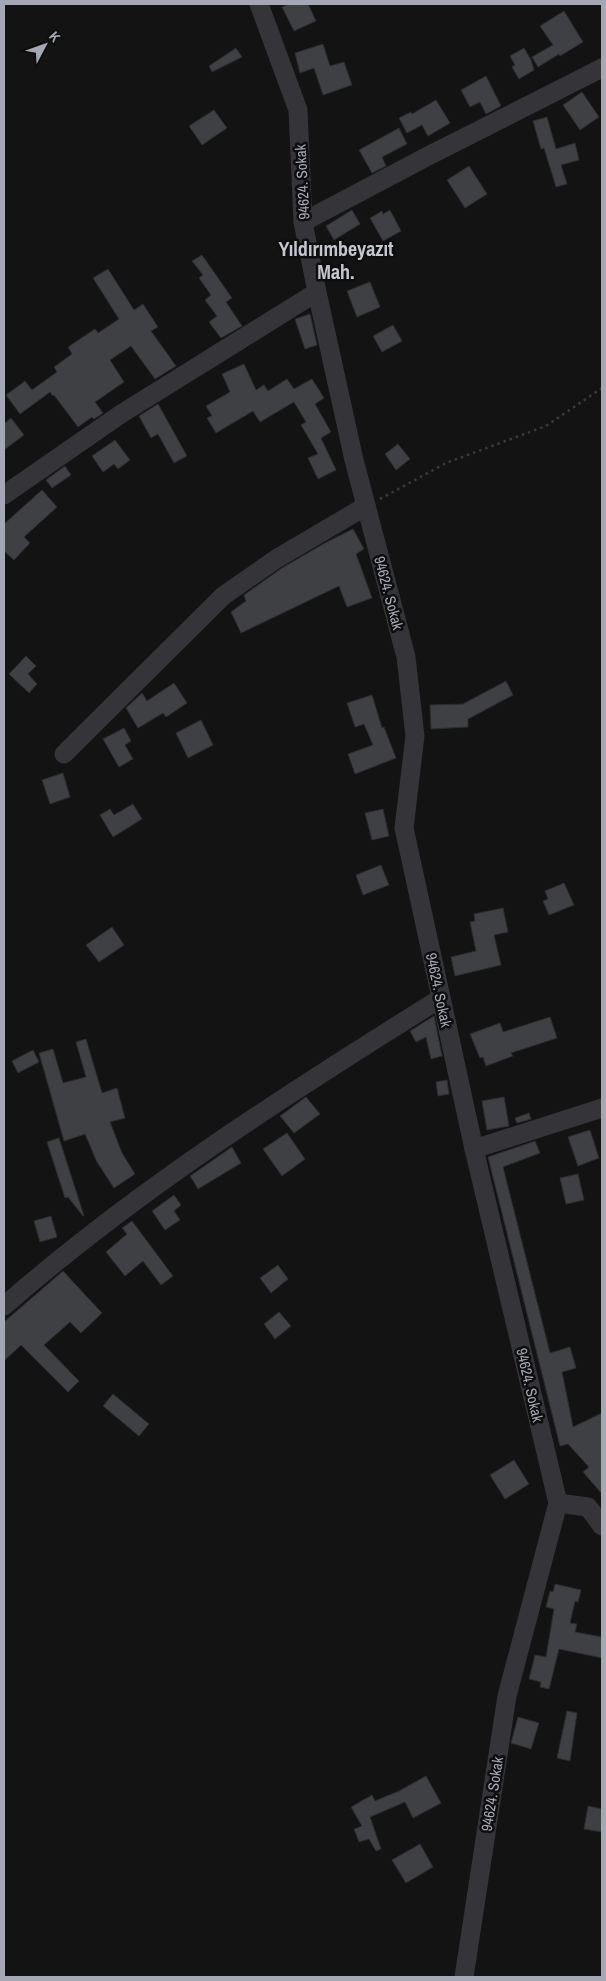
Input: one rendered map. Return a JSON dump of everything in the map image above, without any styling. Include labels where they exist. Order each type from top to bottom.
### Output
[{"type":"street","name":"94624. Sokak","points":[[261,5],[298,110],[303,222],[354,460],[406,656],[415,736],[404,828],[474,1150],[558,1503],[507,1696],[464,1977]]},
{"type":"street","points":[[303,222],[602,68]]},
{"type":"street","points":[[4,495],[121,414],[317,292]]},
{"type":"street","points":[[64,754],[223,596],[276,560],[366,506]]},
{"type":"street","points":[[4,1306],[55,1262],[194,1157],[313,1078],[441,998]]},
{"type":"street","points":[[474,1150],[602,1108]]},
{"type":"street","points":[[558,1503],[588,1507],[602,1526]]},
{"type":"path","points":[[366,506],[446,463],[546,426],[602,388]]},
{"type":"building","points":[[289,4],[308,4],[316,21],[294,31],[282,7]]},
{"type":"building","points":[[564,11],[583,42],[538,67],[532,57],[553,45],[540,26]]},
{"type":"building","points":[[323,44],[330,66],[344,62],[352,85],[323,95],[314,68],[300,73],[295,53]]},
{"type":"building","points":[[236,48],[242,57],[212,72],[209,66]]},
{"type":"building","points":[[524,48],[534,70],[519,79],[512,67],[515,65],[510,56]]},
{"type":"building","points":[[486,76],[501,106],[486,114],[480,102],[470,107],[461,90]]},
{"type":"building","points":[[582,92],[599,117],[580,130],[563,105]]},
{"type":"building","points":[[436,100],[450,123],[428,136],[422,125],[407,133],[399,118],[411,112],[412,114]]},
{"type":"building","points":[[214,110],[227,128],[202,145],[189,126]]},
{"type":"building","points":[[547,117],[556,149],[575,143],[579,160],[561,165],[567,184],[556,187],[544,148],[541,149],[533,121]]},
{"type":"building","points":[[399,128],[407,144],[382,157],[386,166],[372,173],[359,150]]},
{"type":"building","points":[[469,166],[487,194],[465,208],[447,180]]},
{"type":"building","points":[[352,210],[360,224],[334,240],[326,226]]},
{"type":"building","points":[[390,210],[401,231],[383,241],[370,218],[382,211],[383,214]]},
{"type":"building","points":[[202,255],[232,298],[226,302],[242,326],[221,338],[209,322],[217,316],[205,300],[211,295],[199,278],[203,275],[192,261]]},
{"type":"building","points":[[108,269],[134,310],[143,304],[158,327],[151,331],[176,366],[155,379],[131,346],[110,360],[124,382],[95,402],[103,413],[94,419],[92,417],[78,427],[50,392],[20,414],[6,395],[25,381],[32,390],[57,372],[54,367],[72,354],[68,347],[95,329],[98,333],[119,319],[93,278]]},
{"type":"building","points":[[370,282],[380,307],[357,317],[347,291]]},
{"type":"building","points":[[310,314],[317,345],[305,349],[295,319]]},
{"type":"building","points":[[393,325],[402,341],[382,352],[373,336]]},
{"type":"building","points":[[244,364],[256,390],[264,385],[268,391],[287,379],[294,389],[312,379],[324,398],[315,404],[331,432],[321,438],[336,470],[318,479],[308,458],[318,454],[301,425],[306,422],[294,402],[260,422],[253,411],[216,433],[207,418],[212,416],[206,406],[230,392],[222,374]]},
{"type":"building","points":[[158,404],[187,456],[174,463],[158,434],[151,438],[139,416]]},
{"type":"building","points":[[11,418],[24,435],[4,450],[4,424]]},
{"type":"building","points":[[115,440],[130,460],[118,469],[114,464],[103,472],[92,456]]},
{"type":"building","points":[[398,444],[410,459],[396,470],[385,454]]},
{"type":"building","points":[[65,466],[71,475],[52,488],[46,480]]},
{"type":"building","points":[[42,490],[57,507],[24,537],[30,543],[14,560],[4,551],[4,524]]},
{"type":"building","points":[[353,529],[364,549],[356,554],[372,598],[347,607],[339,586],[241,633],[231,612],[246,601],[244,595],[282,568]]},
{"type":"building","points":[[26,656],[36,666],[28,674],[37,684],[29,693],[9,674]]},
{"type":"building","points":[[506,681],[513,695],[468,719],[468,727],[431,729],[430,705],[463,704]]},
{"type":"building","points":[[174,683],[187,703],[166,717],[163,713],[138,728],[126,708],[142,693],[147,701]]},
{"type":"building","points":[[372,695],[382,728],[384,727],[396,758],[355,774],[348,754],[373,745],[364,724],[355,727],[347,703]]},
{"type":"building","points":[[201,720],[213,745],[188,758],[176,733]]},
{"type":"building","points":[[124,728],[131,741],[125,745],[133,759],[119,767],[103,739]]},
{"type":"building","points":[[63,773],[70,797],[50,804],[42,780]]},
{"type":"building","points":[[133,804],[142,819],[113,837],[100,815],[110,809],[114,815]]},
{"type":"building","points":[[383,809],[389,836],[372,840],[365,813]]},
{"type":"building","points":[[381,865],[389,885],[363,895],[356,875]]},
{"type":"building","points":[[564,883],[574,905],[549,915],[543,901],[548,899],[545,891]]},
{"type":"building","points":[[503,908],[508,932],[494,935],[501,965],[455,976],[451,957],[476,951],[470,922],[475,921],[474,914]]},
{"type":"building","points":[[112,927],[124,945],[99,962],[86,945]]},
{"type":"building","points":[[434,1016],[442,1056],[431,1059],[426,1037],[416,1042],[410,1031]]},
{"type":"building","points":[[550,1017],[557,1038],[511,1053],[513,1056],[486,1066],[483,1057],[480,1058],[470,1034],[500,1023],[503,1032]]},
{"type":"building","points":[[86,1039],[102,1093],[117,1088],[125,1118],[110,1122],[122,1153],[135,1174],[114,1188],[97,1162],[85,1134],[64,1141],[39,1053],[53,1049],[63,1083],[86,1077],[76,1042]]},
{"type":"building","points":[[33,1050],[39,1062],[18,1073],[12,1061]]},
{"type":"building","points":[[447,1080],[449,1094],[438,1096],[436,1082]]},
{"type":"building","points":[[306,1097],[320,1114],[294,1133],[280,1116]]},
{"type":"building","points":[[504,1097],[509,1126],[487,1130],[482,1101]]},
{"type":"building","points":[[529,1113],[531,1119],[517,1123],[515,1118]]},
{"type":"building","points":[[590,1130],[599,1158],[578,1166],[568,1137]]},
{"type":"building","points":[[287,1133],[305,1159],[282,1176],[263,1149]]},
{"type":"building","points":[[59,1138],[84,1216],[68,1197],[65,1198],[47,1142]]},
{"type":"building","points":[[535,1141],[540,1153],[503,1167],[550,1353],[570,1347],[576,1368],[562,1372],[573,1427],[602,1413],[602,1494],[583,1472],[589,1467],[568,1444],[560,1446],[488,1157]]},
{"type":"building","points":[[232,1147],[241,1163],[198,1189],[190,1176]]},
{"type":"building","points":[[578,1174],[584,1200],[566,1204],[560,1178]]},
{"type":"building","points":[[174,1195],[181,1205],[174,1211],[180,1220],[165,1230],[152,1211]]},
{"type":"building","points":[[51,1216],[57,1237],[40,1242],[34,1221]]},
{"type":"building","points":[[132,1221],[173,1276],[161,1285],[143,1261],[125,1276],[106,1252],[127,1234],[122,1228]]},
{"type":"building","points":[[278,1265],[288,1279],[271,1293],[260,1278]]},
{"type":"building","points":[[63,1271],[102,1313],[81,1333],[70,1322],[44,1345],[79,1381],[68,1392],[21,1345],[4,1361],[4,1322]]},
{"type":"building","points":[[279,1312],[291,1326],[275,1339],[264,1324]]},
{"type":"building","points":[[113,1394],[149,1424],[139,1436],[103,1406]]},
{"type":"building","points":[[514,1460],[529,1484],[505,1499],[490,1475]]},
{"type":"building","points":[[555,1584],[581,1590],[578,1602],[575,1601],[570,1623],[577,1624],[575,1632],[602,1637],[602,1658],[559,1649],[549,1689],[540,1687],[541,1682],[529,1679],[535,1655],[546,1657],[554,1609],[546,1607],[550,1591],[553,1592]]},
{"type":"building","points":[[567,1711],[577,1713],[570,1761],[557,1758]]},
{"type":"building","points":[[518,1717],[539,1723],[531,1749],[511,1743]]},
{"type":"building","points":[[426,1776],[441,1803],[413,1818],[405,1802],[370,1817],[381,1849],[376,1851],[369,1839],[359,1842],[354,1829],[362,1826],[351,1807],[372,1795],[375,1801],[399,1791]]},
{"type":"building","points":[[588,1806],[602,1809],[602,1832],[584,1829]]},
{"type":"building","points":[[420,1844],[433,1867],[406,1883],[392,1860]]},
{"type":"district","name":"Yıldırımbeyazıt Mah.","points":[[336,260]]}]
